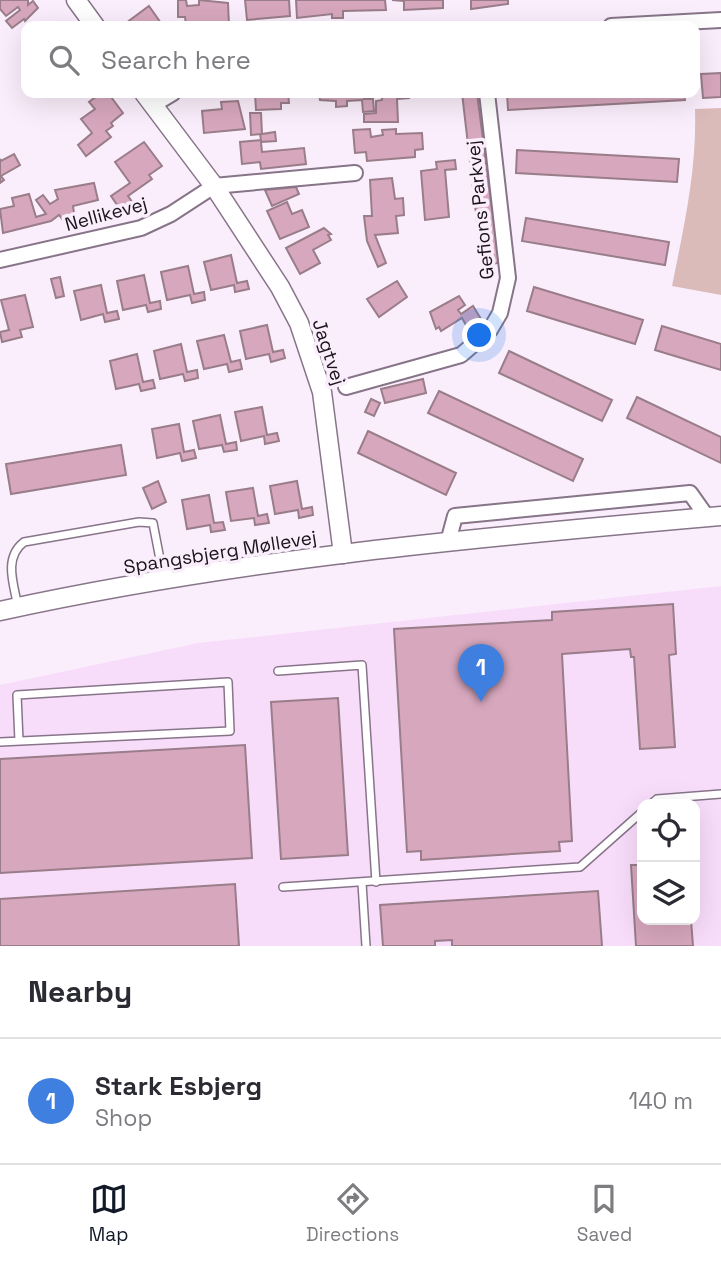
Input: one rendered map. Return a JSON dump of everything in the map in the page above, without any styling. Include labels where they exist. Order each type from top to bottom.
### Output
[{"type":"street","points":[[76,0],[91,21]]},
{"type":"street","points":[[700,21],[721,20]]},
{"type":"street","name":"Gefions Parkvej","points":[[346,387],[461,355],[478,343],[500,313],[509,278],[488,98]]},
{"type":"street","name":"Jagtvej","points":[[148,99],[214,186],[280,287],[299,323],[322,393],[343,554]]},
{"type":"street","points":[[214,186],[355,173]]},
{"type":"street","name":"Nellikevej","points":[[0,260],[141,228],[171,214],[214,186]]},
{"type":"street","name":"Spangsbjerg Møllevej","points":[[449,542],[455,516],[664,495],[690,493],[714,517]]},
{"type":"street","name":"Spangsbjerg Møllevej","points":[[9,609],[164,580],[343,554],[714,517]]},
{"type":"lane","points":[[9,609],[10,560],[16,548],[24,542],[139,522],[153,523],[164,580]]},
{"type":"lane","points":[[278,671],[362,665],[376,882]]},
{"type":"lane","points":[[0,742],[230,731],[228,682],[17,695],[19,741]]},
{"type":"lane","points":[[657,799],[721,794]]},
{"type":"lane","points":[[283,887],[580,867],[637,816]]},
{"type":"lane","points":[[362,883],[366,946]]},
{"type":"shaded area","points":[[721,108],[721,295],[672,286],[692,176],[695,109]]},
{"type":"shaded area","points":[[721,586],[721,946],[0,946],[0,685],[198,643]]},
{"type":"building","points":[[0,0],[28,0],[28,5],[33,1],[38,8],[25,21],[24,19],[12,28],[6,21],[20,10],[18,7],[6,16],[0,9]]},
{"type":"building","points":[[178,0],[186,0],[187,6],[199,5],[199,0],[228,3],[229,21],[185,21],[185,17],[178,17]]},
{"type":"building","points":[[245,0],[289,0],[290,16],[247,20]]},
{"type":"building","points":[[296,0],[385,0],[386,10],[343,11],[343,18],[332,18],[332,14],[297,18]]},
{"type":"building","points":[[392,0],[443,0],[443,8],[404,10],[404,1]]},
{"type":"building","points":[[471,0],[508,0],[508,4],[471,9]]},
{"type":"building","points":[[149,6],[160,21],[129,21]]},
{"type":"building","points":[[721,73],[721,97],[703,98],[701,74]]},
{"type":"building","points":[[94,98],[112,98],[123,113],[106,131],[111,137],[86,156],[78,145],[92,133],[81,119],[95,109],[89,102]]},
{"type":"building","points":[[255,98],[288,98],[289,103],[281,103],[281,109],[256,110]]},
{"type":"building","points":[[409,98],[397,99],[398,122],[364,122],[364,114],[376,113],[376,101],[382,100]]},
{"type":"building","points":[[463,98],[478,98],[499,263],[482,265]]},
{"type":"building","points":[[507,98],[685,100],[508,110]]},
{"type":"building","points":[[373,99],[374,111],[363,112],[362,100],[347,101],[347,106],[336,107],[336,101],[320,100]]},
{"type":"building","points":[[238,101],[245,129],[204,133],[202,111],[222,109],[221,102]]},
{"type":"building","points":[[250,113],[261,113],[262,134],[275,132],[276,141],[261,142],[262,152],[304,148],[306,164],[261,169],[260,162],[242,164],[240,142],[261,140],[260,134],[251,135]]},
{"type":"building","points":[[370,129],[371,137],[383,135],[382,130],[396,129],[396,134],[422,133],[423,149],[415,150],[415,157],[367,161],[366,152],[355,153],[353,130]]},
{"type":"building","points":[[144,142],[162,166],[149,175],[152,179],[128,196],[136,207],[124,215],[111,196],[130,183],[115,162]]},
{"type":"building","points":[[517,150],[679,159],[677,182],[516,173]]},
{"type":"building","points":[[14,154],[20,165],[1,176],[4,180],[0,183],[0,159],[1,161]]},
{"type":"building","points":[[455,160],[456,169],[445,170],[449,217],[425,220],[421,171],[437,169],[436,162]]},
{"type":"building","points":[[392,178],[395,199],[403,198],[404,215],[396,216],[398,233],[375,235],[386,263],[378,267],[367,241],[364,216],[372,216],[370,180]]},
{"type":"building","points":[[94,183],[98,200],[73,206],[74,213],[69,215],[76,223],[69,228],[59,215],[51,221],[3,233],[0,209],[14,206],[12,198],[29,194],[36,217],[46,214],[36,200],[43,195],[50,204],[58,199],[55,190]]},
{"type":"building","points":[[296,187],[299,194],[272,206],[265,190]]},
{"type":"building","points":[[287,202],[292,214],[302,210],[309,227],[280,239],[267,211]]},
{"type":"building","points":[[526,218],[669,242],[665,265],[522,241]]},
{"type":"building","points":[[324,228],[331,234],[328,235],[331,240],[313,250],[320,263],[300,274],[286,248]]},
{"type":"building","points":[[231,255],[237,283],[247,281],[249,289],[235,292],[234,285],[211,290],[204,262]]},
{"type":"building","points":[[188,266],[194,294],[204,292],[205,300],[192,303],[190,295],[167,300],[161,272]]},
{"type":"building","points":[[144,275],[150,303],[160,301],[161,309],[148,312],[146,305],[123,310],[117,281]]},
{"type":"building","points":[[60,277],[64,296],[56,298],[51,279]]},
{"type":"building","points":[[397,281],[407,297],[379,317],[367,299]]},
{"type":"building","points":[[101,285],[107,313],[117,311],[119,319],[105,322],[103,314],[81,320],[74,291]]},
{"type":"building","points":[[534,287],[643,320],[635,344],[527,311]]},
{"type":"building","points":[[25,295],[33,327],[20,330],[22,337],[2,342],[0,332],[9,330],[1,300]]},
{"type":"building","points":[[459,296],[465,305],[458,310],[461,314],[473,306],[481,319],[467,327],[462,318],[441,331],[439,327],[436,329],[430,312]]},
{"type":"building","points":[[267,325],[273,352],[283,350],[285,358],[271,362],[269,354],[246,359],[240,331]]},
{"type":"building","points":[[662,326],[721,344],[721,370],[655,350]]},
{"type":"building","points":[[224,335],[231,362],[240,360],[242,369],[229,372],[227,364],[204,369],[197,341]]},
{"type":"building","points":[[181,344],[187,372],[197,370],[198,378],[185,381],[183,374],[160,379],[154,351]]},
{"type":"building","points":[[509,351],[612,400],[602,421],[499,373]]},
{"type":"building","points":[[137,354],[143,382],[153,380],[155,388],[141,391],[139,384],[116,389],[110,361]]},
{"type":"building","points":[[423,379],[426,393],[385,403],[381,389]]},
{"type":"building","points":[[439,391],[583,459],[573,481],[428,413]]},
{"type":"building","points":[[637,397],[721,437],[721,463],[627,418]]},
{"type":"building","points":[[371,399],[380,403],[374,416],[365,412]]},
{"type":"building","points":[[262,407],[267,435],[277,433],[279,441],[265,444],[264,436],[241,441],[235,412]]},
{"type":"building","points":[[220,415],[226,444],[236,442],[237,450],[224,452],[222,445],[199,449],[193,421]]},
{"type":"building","points":[[179,424],[184,452],[194,450],[196,458],[182,461],[180,453],[157,458],[152,429]]},
{"type":"building","points":[[368,431],[456,473],[446,495],[358,453]]},
{"type":"building","points":[[121,445],[126,475],[11,494],[6,464]]},
{"type":"building","points":[[158,481],[166,502],[152,509],[143,488]]},
{"type":"building","points":[[297,481],[302,509],[312,507],[313,515],[299,518],[298,510],[275,514],[270,486]]},
{"type":"building","points":[[253,488],[258,516],[267,514],[269,523],[255,525],[254,518],[231,521],[226,492]]},
{"type":"building","points":[[209,495],[214,523],[223,522],[225,530],[211,532],[210,525],[187,529],[182,500]]},
{"type":"building","points":[[673,604],[676,654],[669,655],[675,747],[640,749],[634,657],[631,657],[630,649],[562,654],[572,841],[559,842],[560,851],[421,860],[421,851],[407,852],[394,629],[552,620],[552,612]]},
{"type":"building","points":[[338,698],[348,855],[281,859],[271,702]]},
{"type":"building","points":[[245,745],[252,858],[0,873],[0,759]]},
{"type":"building","points":[[631,865],[637,865],[637,925],[691,925],[693,946],[636,946]]},
{"type":"building","points":[[235,884],[239,946],[0,946],[0,899]]},
{"type":"building","points":[[598,891],[602,946],[452,946],[452,940],[435,941],[435,946],[383,946],[380,905]]},
{"type":"place","name":"Stark Esbjerg","points":[[481,702]]}]
